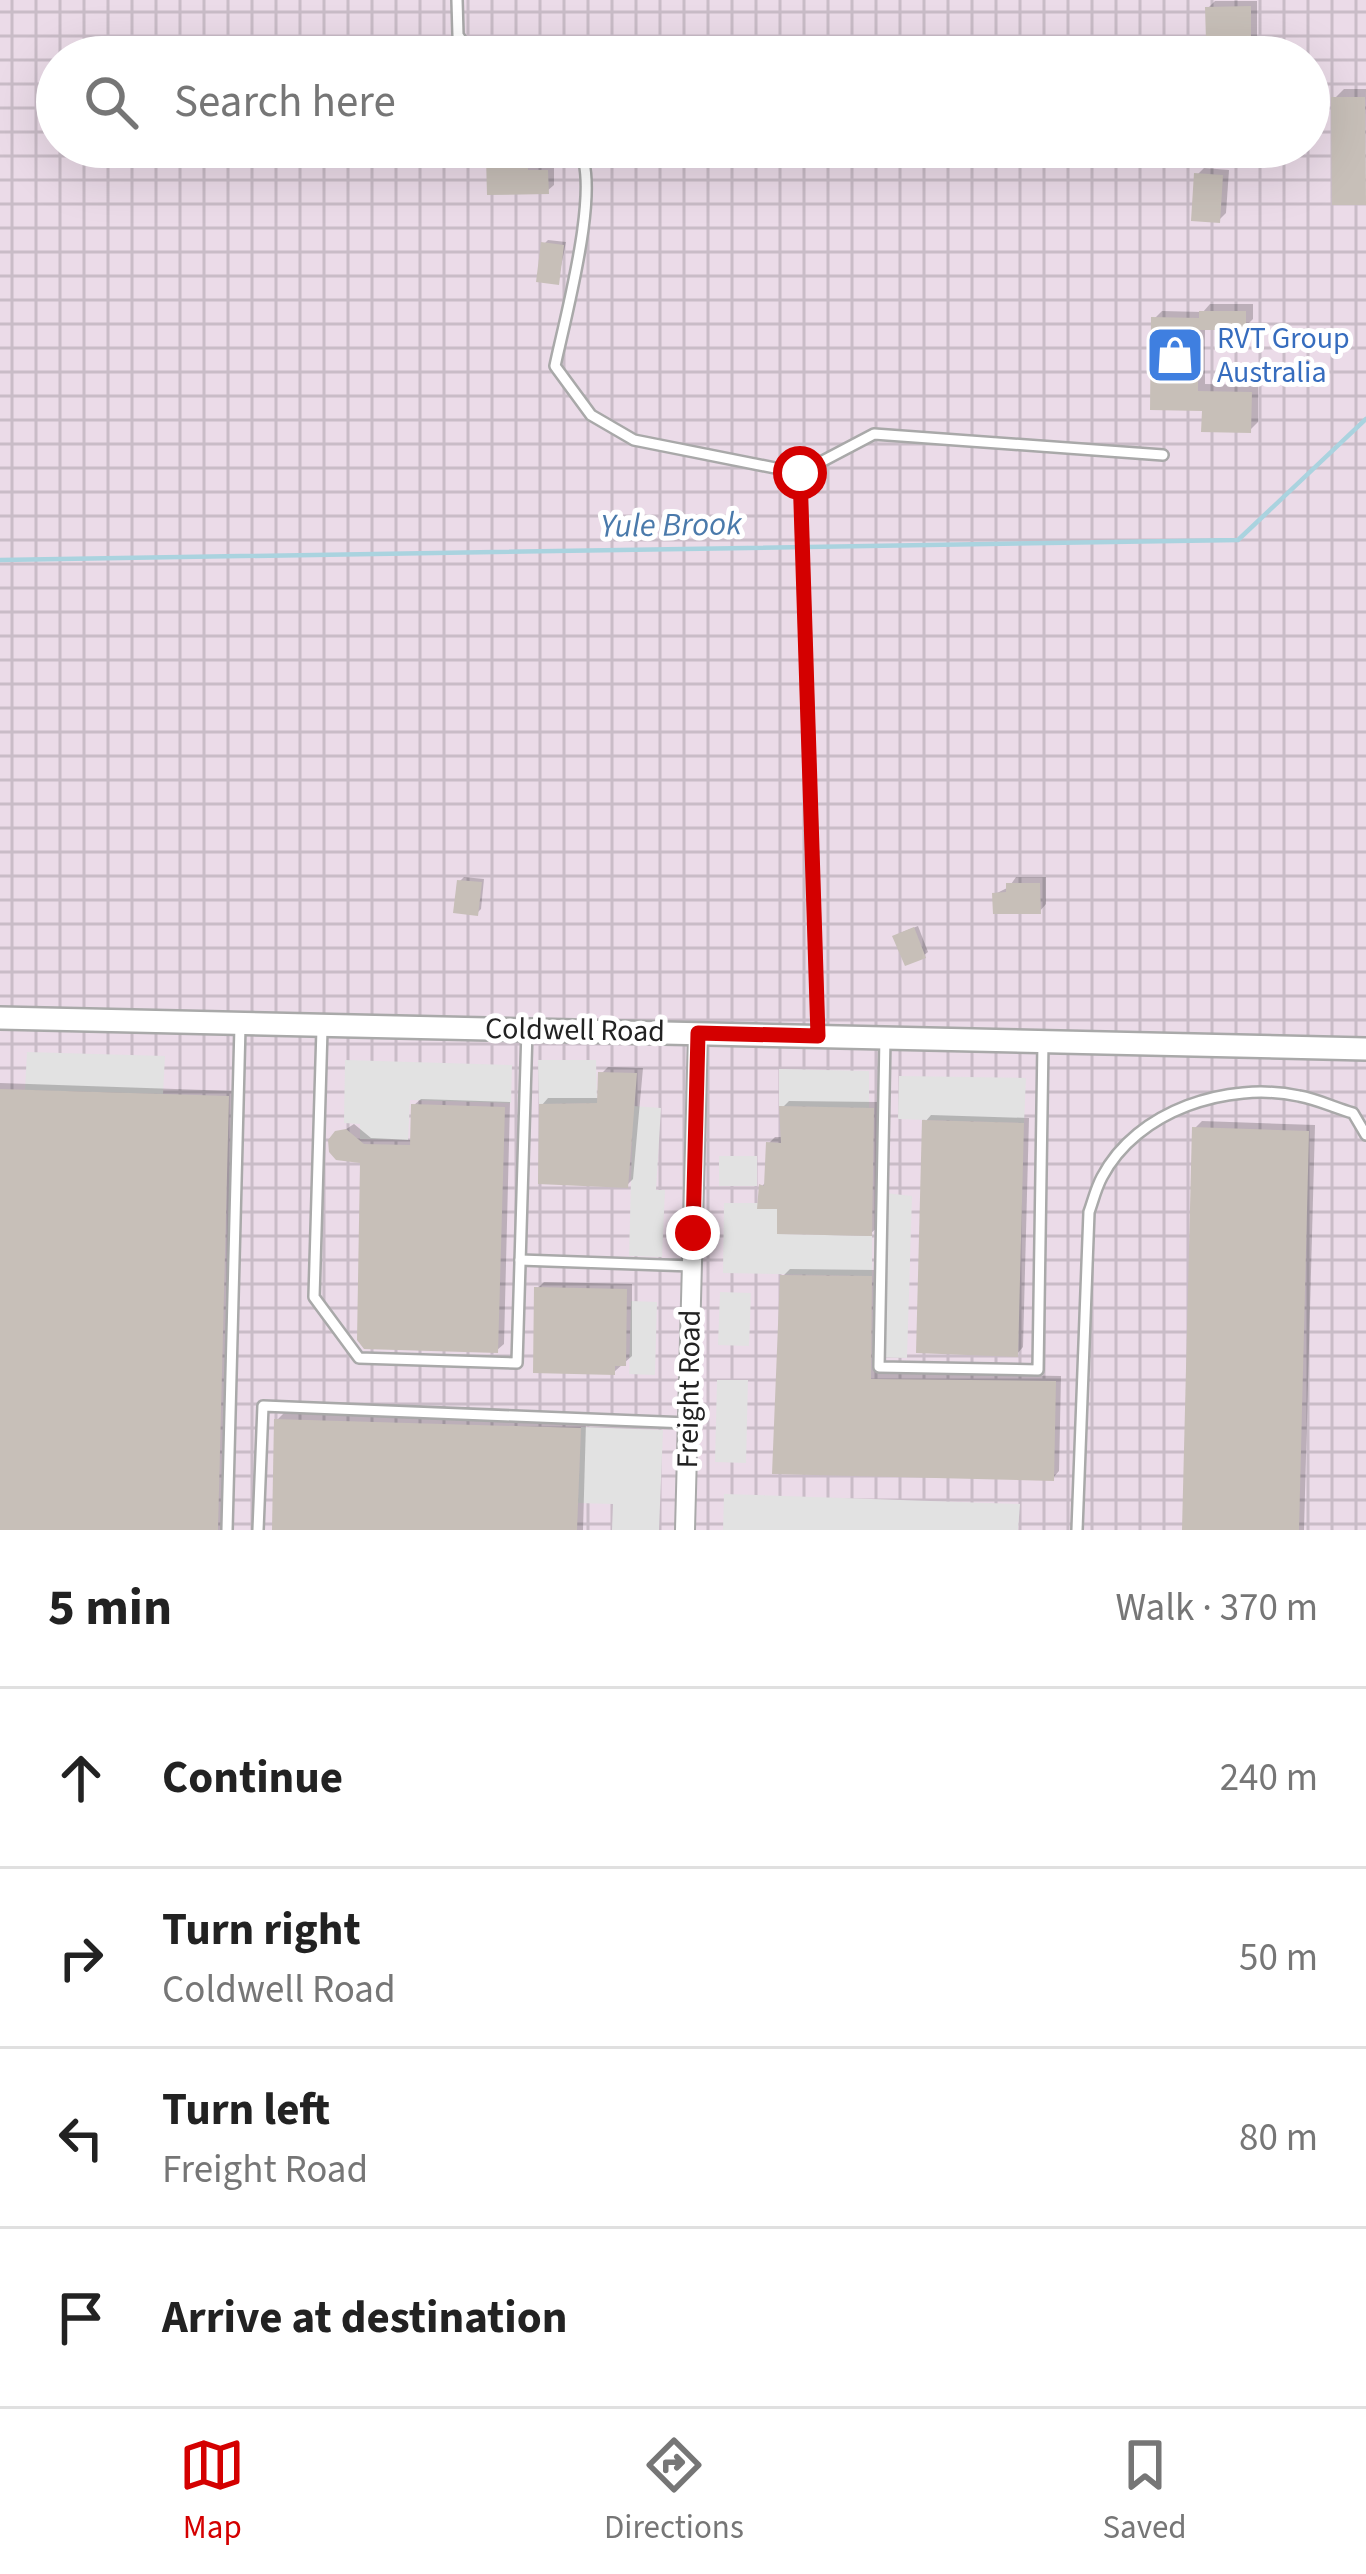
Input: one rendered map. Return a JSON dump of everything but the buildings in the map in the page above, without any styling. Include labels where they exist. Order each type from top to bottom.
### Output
[{"type":"street","name":"Coldwell Road","points":[[0,1018],[1366,1049]]},
{"type":"street","name":"Freight Road","points":[[686,1530],[698,1033]]},
{"type":"lane","points":[[457,0],[459,36]]},
{"type":"lane","points":[[586,168],[588,206],[556,366],[591,416],[634,440],[800,473],[874,434],[1163,455]]},
{"type":"lane","points":[[800,473],[818,1036]]},
{"type":"lane","points":[[227,1530],[240,1021]]},
{"type":"lane","points":[[322,1023],[314,1297],[359,1358],[517,1363],[527,1028]]},
{"type":"lane","points":[[885,1037],[879,1367],[1038,1370],[1043,1041]]},
{"type":"lane","points":[[1077,1530],[1089,1212],[1102,1176],[1130,1141],[1188,1103],[1243,1093],[1297,1095],[1353,1113],[1366,1135]]},
{"type":"lane","points":[[520,1260],[692,1266]]},
{"type":"lane","points":[[258,1530],[263,1406],[688,1423]]},
{"type":"shaded area","points":[[0,0],[1366,0],[1366,1530],[0,1530]]},
{"type":"shaded area","points":[[27,1052],[165,1056],[163,1094],[25,1090]]},
{"type":"shaded area","points":[[345,1060],[512,1065],[511,1103],[410,1100],[408,1140],[360,1139],[360,1124],[344,1123]]},
{"type":"shaded area","points":[[538,1060],[596,1060],[597,1103],[539,1104]]},
{"type":"shaded area","points":[[779,1069],[869,1071],[869,1108],[779,1106]]},
{"type":"shaded area","points":[[899,1076],[1026,1078],[1024,1123],[898,1119]]},
{"type":"shaded area","points":[[633,1106],[661,1108],[656,1190],[665,1190],[662,1257],[629,1256]]},
{"type":"shaded area","points":[[719,1156],[757,1156],[757,1186],[719,1186]]},
{"type":"shaded area","points":[[876,1192],[912,1196],[907,1358],[872,1357]]},
{"type":"shaded area","points":[[724,1203],[758,1203],[758,1209],[777,1209],[778,1234],[872,1236],[872,1276],[723,1273]]},
{"type":"shaded area","points":[[720,1292],[751,1293],[749,1346],[718,1345]]},
{"type":"shaded area","points":[[631,1301],[657,1302],[655,1375],[629,1374]]},
{"type":"shaded area","points":[[717,1380],[748,1380],[746,1463],[715,1462]]},
{"type":"shaded area","points":[[581,1427],[663,1430],[659,1530],[612,1530],[613,1504],[578,1503]]},
{"type":"shaded area","points":[[724,1494],[1020,1504],[1018,1530],[723,1530]]},
{"type":"waterway","name":"Yule Brook","points":[[0,560],[1238,540],[1366,419]]},
{"type":"place","name":"RVT Group Australia","points":[[1175,355]]},
{"type":"route","points":[[693,1233],[698,1033],[818,1036],[800,473]]}]
